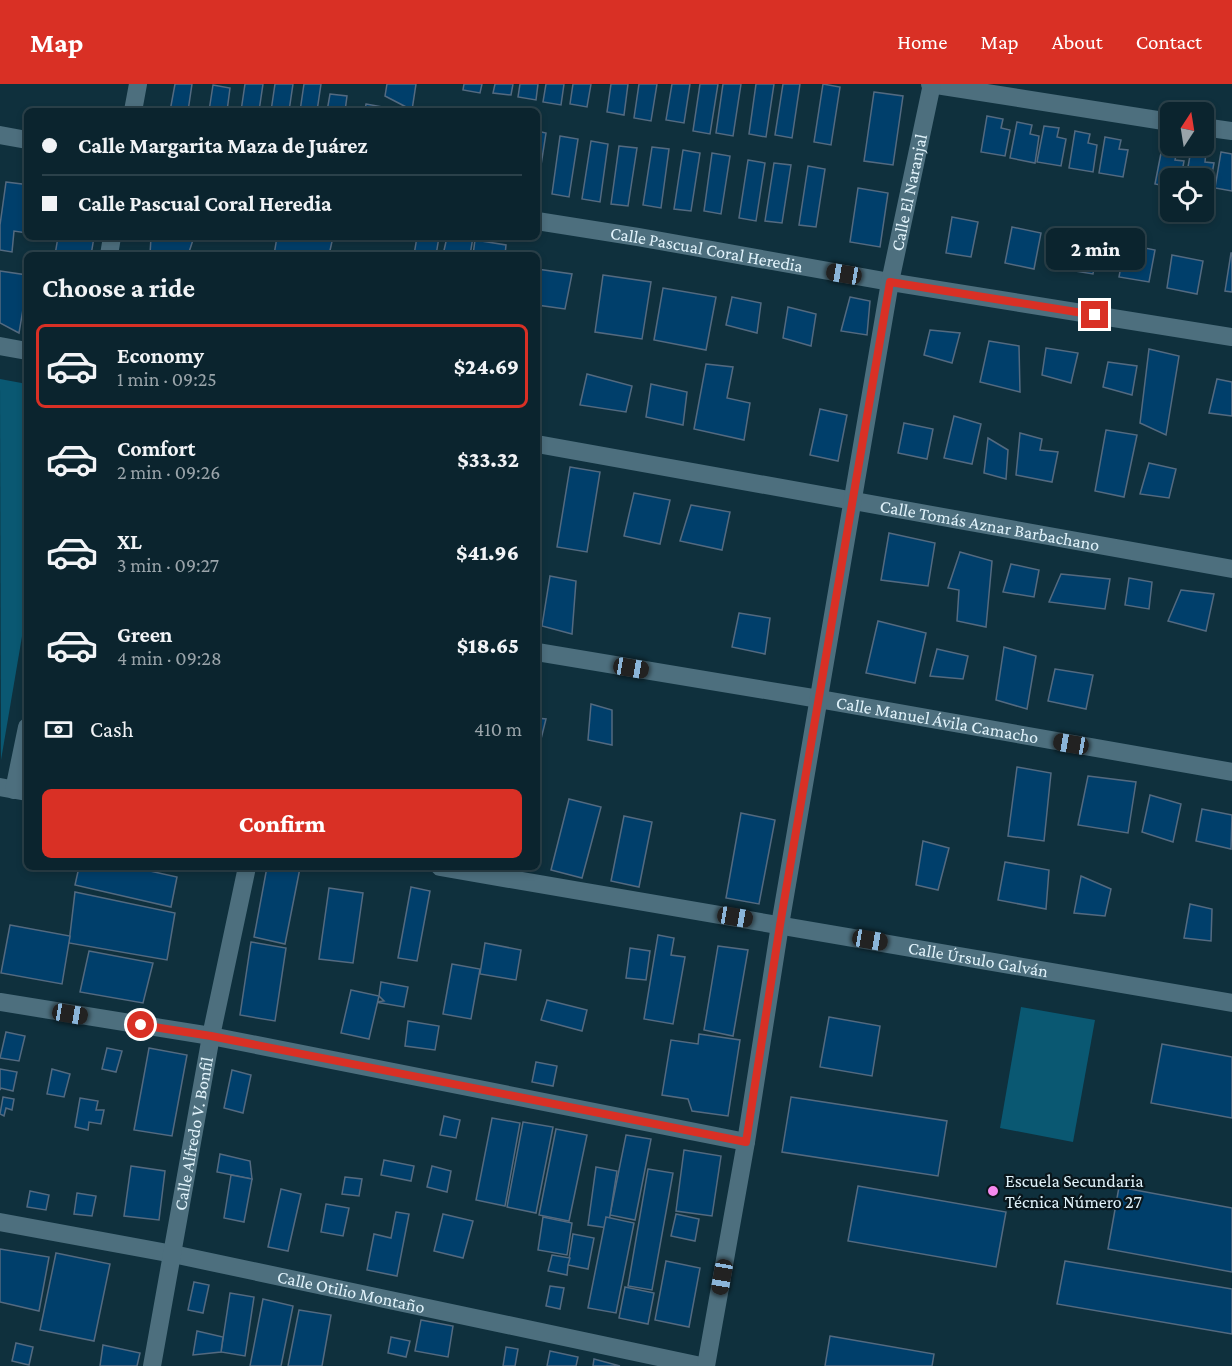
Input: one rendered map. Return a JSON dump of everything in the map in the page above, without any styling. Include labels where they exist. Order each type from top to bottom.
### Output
[{"type":"street","points":[[134,108],[138,84]]},
{"type":"street","points":[[931,84],[1160,120]]},
{"type":"street","name":"Calle El Naranjal","points":[[706,1366],[746,1142],[780,925],[890,282],[931,84]]},
{"type":"street","points":[[1214,129],[1232,131]]},
{"type":"street","points":[[0,135],[24,139]]},
{"type":"street","name":"Calle Pascual Coral Heredia","points":[[540,221],[890,282],[1232,337]]},
{"type":"street","points":[[0,346],[24,350]]},
{"type":"street","name":"Calle Tomás Aznar Barbachano","points":[[540,445],[1232,569]]},
{"type":"street","name":"Calle Manuel Ávila Camacho","points":[[540,652],[1232,772]]},
{"type":"street","points":[[14,790],[24,742]]},
{"type":"street","name":"Calle Alfredo V. Bonfil","points":[[152,1366],[211,1036],[246,870]]},
{"type":"street","name":"Calle Úrsulo Galván","points":[[458,870],[1232,1003]]},
{"type":"street","points":[[0,1002],[211,1036],[746,1142]]},
{"type":"street","name":"Calle Otilio Montaño","points":[[0,1222],[173,1254],[701,1366]]},
{"type":"shaded area","points":[[0,379],[24,383],[24,625],[1,760]]},
{"type":"shaded area","points":[[1021,1007],[1095,1020],[1073,1142],[1000,1128]]},
{"type":"building","points":[[175,84],[192,84],[188,108],[171,108]]},
{"type":"building","points":[[245,84],[263,84],[259,108],[241,108]]},
{"type":"building","points":[[275,84],[293,84],[289,108],[271,108]]},
{"type":"building","points":[[304,84],[321,84],[317,108],[300,108]]},
{"type":"building","points":[[387,84],[416,84],[412,108],[385,96]]},
{"type":"building","points":[[464,84],[482,84],[480,93],[463,90]]},
{"type":"building","points":[[495,84],[513,84],[511,95],[493,93]]},
{"type":"building","points":[[520,84],[538,84],[536,100],[518,97]]},
{"type":"building","points":[[546,84],[564,84],[561,105],[543,102]]},
{"type":"building","points":[[573,84],[591,84],[587,107],[570,104]]},
{"type":"building","points":[[611,84],[628,84],[624,115],[607,112]]},
{"type":"building","points":[[639,84],[657,84],[651,121],[634,118]]},
{"type":"building","points":[[672,84],[690,84],[684,123],[666,120]]},
{"type":"building","points":[[700,84],[718,84],[710,134],[693,131]]},
{"type":"building","points":[[723,84],[741,84],[733,136],[716,133]]},
{"type":"building","points":[[756,84],[774,84],[766,137],[749,134]]},
{"type":"building","points":[[783,84],[800,84],[792,138],[775,135]]},
{"type":"building","points":[[823,84],[840,87],[831,145],[814,142]]},
{"type":"building","points":[[213,85],[230,88],[227,108],[209,108]]},
{"type":"building","points":[[874,92],[903,96],[893,165],[864,161]]},
{"type":"building","points":[[330,94],[347,96],[345,108],[328,108]]},
{"type":"building","points":[[366,104],[383,107],[383,108],[365,108]]},
{"type":"building","points":[[987,116],[1003,119],[1001,128],[1010,130],[1005,156],[981,152]]},
{"type":"building","points":[[1017,122],[1032,125],[1030,134],[1039,136],[1035,163],[1010,158]]},
{"type":"building","points":[[1044,126],[1059,128],[1057,137],[1066,139],[1061,166],[1037,162]]},
{"type":"building","points":[[1075,131],[1090,134],[1088,143],[1097,145],[1093,172],[1069,168]]},
{"type":"building","points":[[540,132],[546,133],[540,172]]},
{"type":"building","points":[[560,136],[578,139],[569,197],[552,194]]},
{"type":"building","points":[[1105,137],[1121,140],[1119,149],[1128,150],[1123,177],[1099,173]]},
{"type":"building","points":[[591,141],[608,144],[600,202],[582,199]]},
{"type":"building","points":[[619,146],[637,148],[628,206],[611,204]]},
{"type":"building","points":[[652,147],[669,149],[661,208],[643,205]]},
{"type":"building","points":[[683,150],[700,153],[691,211],[674,209]]},
{"type":"building","points":[[1221,152],[1232,154],[1232,191],[1215,188]]},
{"type":"building","points":[[712,153],[730,156],[721,214],[704,211]]},
{"type":"building","points":[[1160,156],[1176,156],[1175,160],[1184,161],[1183,168],[1160,168],[1160,185],[1155,184]]},
{"type":"building","points":[[1190,156],[1206,156],[1205,162],[1214,163],[1213,168],[1188,168]]},
{"type":"building","points":[[748,160],[765,163],[756,221],[739,218]]},
{"type":"building","points":[[774,163],[791,165],[782,223],[765,221]]},
{"type":"building","points":[[808,166],[825,169],[816,227],[799,225]]},
{"type":"building","points":[[6,182],[22,184],[24,186],[24,233],[14,231],[12,252],[0,250],[0,225]]},
{"type":"building","points":[[858,188],[888,193],[880,247],[850,242]]},
{"type":"building","points":[[952,217],[978,222],[971,257],[946,253]]},
{"type":"building","points":[[1012,227],[1041,233],[1034,269],[1005,263]]},
{"type":"building","points":[[1068,236],[1098,241],[1093,274],[1062,269]]},
{"type":"building","points":[[58,240],[94,240],[92,252],[56,252]]},
{"type":"building","points":[[151,240],[193,240],[189,252],[150,252]]},
{"type":"building","points":[[276,240],[332,240],[330,252],[274,252]]},
{"type":"building","points":[[416,240],[438,240],[436,252],[414,252]]},
{"type":"building","points":[[446,240],[472,240],[470,252],[444,252]]},
{"type":"building","points":[[475,240],[506,245],[505,252],[473,252]]},
{"type":"building","points":[[1125,244],[1155,250],[1149,282],[1119,277]]},
{"type":"building","points":[[1232,253],[1232,292],[1225,291]]},
{"type":"building","points":[[1172,255],[1203,261],[1197,294],[1167,288]]},
{"type":"building","points":[[540,269],[572,274],[565,309],[540,305]]},
{"type":"building","points":[[0,271],[24,275],[24,304],[19,333],[0,323]]},
{"type":"building","points":[[603,275],[651,282],[642,339],[595,332]]},
{"type":"building","points":[[663,288],[716,297],[706,350],[654,340]]},
{"type":"building","points":[[732,297],[761,303],[757,333],[726,325]]},
{"type":"building","points":[[850,297],[870,301],[867,335],[841,331]]},
{"type":"building","points":[[788,307],[816,314],[811,346],[783,338]]},
{"type":"building","points":[[930,330],[960,333],[952,363],[924,355]]},
{"type":"building","points":[[989,341],[1019,346],[1020,392],[980,382]]},
{"type":"building","points":[[1046,348],[1078,353],[1071,383],[1042,375]]},
{"type":"building","points":[[1149,349],[1179,356],[1166,435],[1140,423]]},
{"type":"building","points":[[1108,362],[1137,366],[1132,395],[1103,387]]},
{"type":"building","points":[[706,364],[733,367],[727,398],[750,403],[744,440],[694,429]]},
{"type":"building","points":[[587,374],[632,386],[626,412],[580,405]]},
{"type":"building","points":[[1217,379],[1232,382],[1232,416],[1209,413]]},
{"type":"building","points":[[651,384],[687,392],[683,425],[646,417]]},
{"type":"building","points":[[820,409],[847,415],[838,461],[810,455]]},
{"type":"building","points":[[954,416],[981,424],[972,464],[944,458]]},
{"type":"building","points":[[904,423],[933,429],[927,459],[898,453]]},
{"type":"building","points":[[1106,430],[1137,435],[1124,497],[1095,491]]},
{"type":"building","points":[[1020,433],[1042,439],[1040,450],[1058,452],[1052,482],[1016,475]]},
{"type":"building","points":[[988,438],[1008,450],[1006,479],[984,473]]},
{"type":"building","points":[[1149,463],[1176,469],[1169,498],[1140,494]]},
{"type":"building","points":[[570,467],[600,472],[587,552],[557,547]]},
{"type":"building","points":[[634,493],[670,500],[660,544],[624,536]]},
{"type":"building","points":[[691,505],[730,512],[722,550],[680,541]]},
{"type":"building","points":[[889,533],[935,543],[928,586],[881,580]]},
{"type":"building","points":[[960,552],[992,561],[986,627],[957,621],[959,590],[948,588]]},
{"type":"building","points":[[1011,564],[1039,570],[1034,597],[1003,592]]},
{"type":"building","points":[[1061,574],[1110,579],[1105,609],[1049,602]]},
{"type":"building","points":[[550,576],[576,581],[572,634],[542,626]]},
{"type":"building","points":[[1129,578],[1152,582],[1149,609],[1125,605]]},
{"type":"building","points":[[1181,590],[1214,594],[1206,631],[1168,621]]},
{"type":"building","points":[[739,613],[770,618],[765,654],[732,647]]},
{"type":"building","points":[[878,621],[926,633],[915,683],[866,673]]},
{"type":"building","points":[[1004,647],[1036,656],[1027,709],[996,700]]},
{"type":"building","points":[[937,649],[968,656],[963,679],[930,676]]},
{"type":"building","points":[[1055,669],[1093,675],[1086,709],[1048,701]]},
{"type":"building","points":[[591,704],[612,710],[612,745],[588,740]]},
{"type":"building","points":[[540,718],[546,719],[540,739]]},
{"type":"building","points":[[1017,767],[1051,773],[1044,841],[1008,836]]},
{"type":"building","points":[[1088,776],[1136,782],[1128,833],[1078,825]]},
{"type":"building","points":[[1150,795],[1181,804],[1173,842],[1142,832]]},
{"type":"building","points":[[569,799],[601,807],[582,878],[551,870]]},
{"type":"building","points":[[1202,809],[1232,815],[1231,849],[1196,841]]},
{"type":"building","points":[[741,813],[775,820],[759,904],[726,898]]},
{"type":"building","points":[[624,816],[652,822],[639,887],[611,881]]},
{"type":"building","points":[[923,841],[949,848],[938,890],[916,885]]},
{"type":"building","points":[[1005,862],[1049,870],[1046,909],[998,900]]},
{"type":"building","points":[[78,870],[146,870],[177,877],[171,907],[75,885]]},
{"type":"building","points":[[266,870],[300,870],[285,944],[254,937]]},
{"type":"building","points":[[1081,876],[1111,889],[1105,916],[1074,913]]},
{"type":"building","points":[[411,887],[430,891],[417,961],[398,958]]},
{"type":"building","points":[[329,888],[363,893],[353,963],[319,959]]},
{"type":"building","points":[[75,892],[175,913],[167,960],[69,943]]},
{"type":"building","points":[[1190,904],[1212,909],[1211,941],[1184,938]]},
{"type":"building","points":[[10,925],[70,936],[62,984],[1,973]]},
{"type":"building","points":[[658,935],[674,938],[671,955],[685,957],[673,1024],[644,1019]]},
{"type":"building","points":[[251,942],[286,948],[275,1021],[240,1015]]},
{"type":"building","points":[[485,943],[521,950],[516,980],[480,974]]},
{"type":"building","points":[[718,946],[748,950],[733,1036],[704,1030]]},
{"type":"building","points":[[630,948],[650,951],[646,980],[626,978]]},
{"type":"building","points":[[89,951],[153,963],[143,1003],[80,992]]},
{"type":"building","points":[[452,964],[480,969],[471,1019],[443,1014]]},
{"type":"building","points":[[381,982],[408,987],[404,1007],[375,1002],[384,1001],[379,996]]},
{"type":"building","points":[[351,990],[379,996],[369,1039],[341,1033]]},
{"type":"building","points":[[547,1000],[587,1010],[582,1031],[541,1020]]},
{"type":"building","points":[[829,1017],[880,1026],[872,1076],[820,1067]]},
{"type":"building","points":[[408,1021],[439,1026],[435,1050],[405,1046]]},
{"type":"building","points":[[6,1032],[25,1036],[19,1061],[0,1058]]},
{"type":"building","points":[[699,1034],[740,1040],[728,1116],[692,1111],[688,1099],[662,1095],[671,1040],[698,1044]]},
{"type":"building","points":[[1162,1044],[1232,1057],[1232,1118],[1151,1103]]},
{"type":"building","points":[[107,1048],[122,1051],[116,1072],[102,1069]]},
{"type":"building","points":[[149,1048],[187,1055],[172,1136],[134,1130]]},
{"type":"building","points":[[536,1062],[557,1066],[553,1086],[532,1082]]},
{"type":"building","points":[[0,1069],[17,1072],[13,1091],[1,1088],[0,1090]]},
{"type":"building","points":[[52,1069],[70,1074],[64,1097],[47,1094]]},
{"type":"building","points":[[232,1070],[251,1075],[243,1113],[224,1108]]},
{"type":"building","points":[[3,1097],[14,1099],[12,1110],[6,1108],[4,1116],[0,1114]]},
{"type":"building","points":[[791,1097],[947,1121],[938,1176],[782,1152]]},
{"type":"building","points":[[80,1098],[98,1101],[96,1110],[104,1110],[101,1124],[89,1122],[88,1130],[75,1127]]},
{"type":"building","points":[[444,1116],[460,1120],[456,1138],[440,1135]]},
{"type":"building","points":[[492,1118],[520,1123],[505,1206],[476,1200]]},
{"type":"building","points":[[523,1122],[553,1127],[536,1213],[507,1207]]},
{"type":"building","points":[[556,1129],[587,1135],[569,1221],[539,1215]]},
{"type":"building","points":[[626,1135],[651,1139],[635,1220],[610,1215]]},
{"type":"building","points":[[684,1150],[721,1156],[712,1216],[676,1211]]},
{"type":"building","points":[[220,1154],[250,1161],[252,1179],[217,1172]]},
{"type":"building","points":[[384,1160],[414,1166],[411,1181],[381,1175]]},
{"type":"building","points":[[131,1166],[165,1171],[159,1220],[124,1216]]},
{"type":"building","points":[[432,1166],[451,1171],[447,1192],[427,1187]]},
{"type":"building","points":[[596,1167],[617,1171],[608,1228],[588,1225]]},
{"type":"building","points":[[648,1169],[673,1173],[652,1290],[628,1286]]},
{"type":"building","points":[[231,1175],[252,1179],[244,1222],[224,1218]]},
{"type":"building","points":[[345,1177],[362,1179],[359,1196],[342,1194]]},
{"type":"building","points":[[858,1186],[1006,1212],[996,1267],[848,1241]]},
{"type":"building","points":[[1119,1187],[1232,1208],[1232,1272],[1108,1249]]},
{"type":"building","points":[[281,1189],[301,1194],[288,1251],[268,1247]]},
{"type":"building","points":[[30,1191],[49,1195],[46,1210],[27,1207]]},
{"type":"building","points":[[77,1193],[96,1196],[92,1216],[74,1214]]},
{"type":"building","points":[[326,1204],[349,1208],[343,1236],[321,1232]]},
{"type":"building","points":[[396,1212],[409,1214],[397,1276],[367,1270],[374,1234],[391,1238]]},
{"type":"building","points":[[443,1214],[473,1221],[463,1258],[434,1251]]},
{"type":"building","points":[[676,1214],[699,1219],[695,1241],[671,1236]]},
{"type":"building","points":[[543,1217],[572,1223],[567,1255],[538,1250]]},
{"type":"building","points":[[606,1217],[634,1223],[616,1313],[588,1308]]},
{"type":"building","points":[[573,1234],[594,1238],[588,1269],[568,1265]]},
{"type":"building","points":[[0,1249],[49,1257],[39,1311],[0,1302]]},
{"type":"building","points":[[56,1253],[110,1264],[94,1341],[40,1330]]},
{"type":"building","points":[[552,1255],[570,1258],[567,1275],[548,1271]]},
{"type":"building","points":[[666,1261],[700,1268],[689,1327],[655,1320]]},
{"type":"building","points":[[1065,1261],[1232,1289],[1232,1334],[1057,1304]]},
{"type":"building","points":[[194,1282],[209,1285],[203,1313],[188,1310]]},
{"type":"building","points":[[550,1286],[564,1288],[560,1309],[546,1306]]},
{"type":"building","points":[[625,1287],[654,1293],[648,1324],[619,1318]]},
{"type":"building","points":[[230,1293],[254,1297],[245,1356],[221,1352]]},
{"type":"building","points":[[263,1299],[293,1306],[281,1366],[250,1366]]},
{"type":"building","points":[[299,1310],[331,1315],[322,1366],[288,1366]]},
{"type":"building","points":[[421,1320],[453,1326],[448,1357],[415,1351]]},
{"type":"building","points":[[197,1331],[223,1337],[221,1352],[193,1355]]},
{"type":"building","points":[[830,1336],[934,1354],[932,1366],[825,1366]]},
{"type":"building","points":[[391,1337],[410,1341],[406,1357],[388,1353]]},
{"type":"building","points":[[16,1343],[33,1347],[29,1365],[12,1361]]},
{"type":"building","points":[[103,1345],[140,1353],[137,1366],[100,1366]]},
{"type":"building","points":[[506,1347],[518,1349],[515,1366],[503,1366]]},
{"type":"building","points":[[550,1351],[578,1357],[576,1366],[547,1366]]},
{"type":"building","points":[[594,1359],[620,1366],[593,1366]]},
{"type":"place","name":"Escuela Secundaria Técnica Número 27","points":[[993,1191]]},
{"type":"route","points":[[141,1025],[211,1036],[746,1142],[780,925],[890,282],[1095,315]]}]
